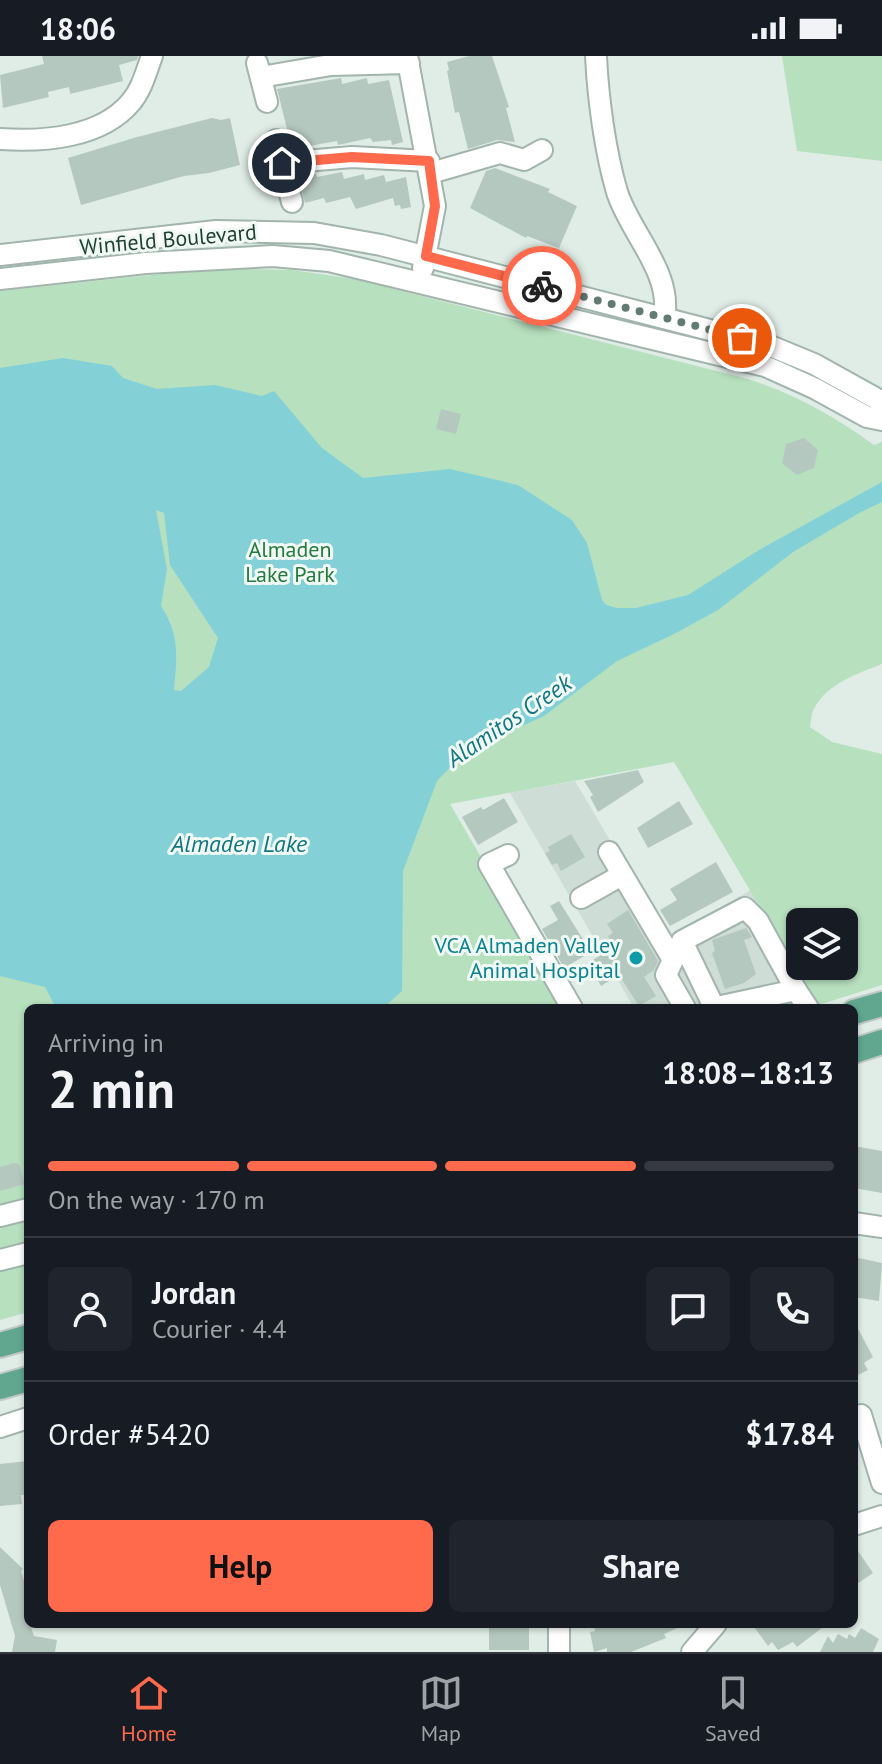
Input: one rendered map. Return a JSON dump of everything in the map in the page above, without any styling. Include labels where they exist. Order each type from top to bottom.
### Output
[{"type":"main road","points":[[858,1011],[882,1004]]},
{"type":"main road","points":[[858,1050],[882,1042]]},
{"type":"main road","points":[[0,1345],[24,1338]]},
{"type":"main road","points":[[0,1387],[24,1380]]},
{"type":"street","points":[[0,139],[23,141],[63,136],[116,116],[137,93],[152,56]]},
{"type":"street","points":[[596,56],[597,90],[617,193],[665,292],[664,318]]},
{"type":"street","points":[[267,102],[259,70],[408,60],[435,206],[419,283]]},
{"type":"street","points":[[276,140],[292,202]]},
{"type":"street","points":[[282,163],[352,157],[430,167],[500,153],[524,160],[542,150]]},
{"type":"street","name":"Winfield Boulevard","points":[[0,255],[216,231],[314,233],[426,256],[768,345],[814,364],[877,399],[882,406]]},
{"type":"street","name":"Winfield Boulevard","points":[[0,279],[146,263],[273,256],[329,261],[765,366],[867,417],[882,420]]},
{"type":"street","points":[[609,852],[673,960],[666,975],[683,1004]]},
{"type":"street","points":[[508,855],[489,864],[570,1004]]},
{"type":"street","points":[[581,898],[622,875]]},
{"type":"street","points":[[717,1004],[682,941],[745,908],[758,921],[805,1004]]},
{"type":"street","points":[[733,1004],[796,990]]},
{"type":"street","points":[[0,1216],[24,1210]]},
{"type":"street","points":[[858,1224],[882,1227]]},
{"type":"street","points":[[0,1260],[24,1254]]},
{"type":"street","points":[[861,1415],[882,1483]]},
{"type":"street","points":[[0,1427],[24,1419]]},
{"type":"street","points":[[858,1524],[882,1516]]},
{"type":"street","points":[[559,1628],[559,1652]]},
{"type":"street","points":[[692,1652],[713,1628]]},
{"type":"shaded area","points":[[575,781],[667,937],[751,890],[786,950],[786,980],[803,980],[817,1004],[632,1004],[510,793]]},
{"type":"green space","points":[[782,56],[882,56],[882,161],[797,151]]},
{"type":"green space","name":"Almaden Lake Park","points":[[200,270],[292,270],[375,282],[748,379],[814,407],[874,445],[882,442],[882,664],[844,680],[826,693],[813,711],[810,727],[832,742],[882,754],[882,985],[817,1004],[803,980],[858,980],[858,908],[786,908],[786,951],[674,762],[450,804],[567,1004],[24,1004],[24,1313],[0,1320],[0,291]]},
{"type":"water","name":"Almaden Lake","points":[[63,358],[112,366],[123,378],[157,389],[215,385],[262,396],[274,391],[322,448],[363,478],[450,469],[518,485],[572,520],[587,543],[602,600],[606,605],[617,608],[636,608],[688,595],[759,550],[882,482],[882,502],[793,552],[718,610],[617,661],[544,716],[465,752],[437,781],[403,871],[402,991],[387,1004],[54,1004],[45,987],[0,976],[0,368]],"holes":[[[156,510],[164,513],[170,565],[218,638],[209,667],[181,691],[174,690],[174,636],[161,606],[167,569]]]},
{"type":"building","points":[[42,56],[138,56],[137,60],[119,65],[123,81],[70,94],[69,87],[48,92],[49,97],[3,108],[0,75],[44,64]]},
{"type":"building","points":[[469,56],[492,56],[509,107],[506,108],[515,142],[497,140],[468,149],[459,112],[455,113],[447,62]]},
{"type":"building","points":[[341,78],[342,84],[367,78],[368,84],[389,80],[403,142],[392,145],[391,140],[373,142],[370,138],[338,145],[337,141],[298,148],[297,144],[291,145],[277,89]]},
{"type":"building","points":[[212,118],[230,118],[240,165],[184,176],[81,205],[68,158]]},
{"type":"building","points":[[495,168],[550,189],[548,192],[577,206],[559,248],[526,238],[470,208],[486,171]]},
{"type":"building","points":[[342,172],[344,179],[364,174],[365,180],[384,175],[386,182],[406,177],[411,207],[401,209],[400,205],[395,206],[393,198],[356,209],[350,197],[326,203],[324,198],[305,203],[300,183],[306,182],[305,176]]},
{"type":"building","points":[[441,409],[461,414],[456,434],[436,429]]},
{"type":"building","points":[[804,438],[818,450],[814,468],[797,475],[782,463],[786,444]]},
{"type":"building","points":[[638,770],[644,782],[598,812],[590,797],[593,795],[584,781]]},
{"type":"building","points":[[504,798],[518,822],[478,845],[462,817]]},
{"type":"building","points":[[679,801],[693,824],[648,848],[637,828]]},
{"type":"building","points":[[571,834],[585,857],[561,871],[557,863],[552,865],[545,853],[550,851],[548,847]]},
{"type":"building","points":[[716,862],[733,892],[670,926],[660,910],[677,900],[670,889]]},
{"type":"building","points":[[559,901],[591,952],[564,968],[542,929],[558,920],[550,906]]},
{"type":"building","name":"VCA Almaden Valley Animal Hospital","points":[[628,910],[658,961],[654,970],[644,977],[656,996],[642,1004],[638,1004],[619,975],[601,986],[588,963],[614,947],[608,936],[613,933],[607,924]]},
{"type":"building","points":[[746,928],[752,937],[744,940],[756,974],[744,983],[725,989],[712,953],[715,951],[712,940]]},
{"type":"building","points":[[858,1147],[882,1151],[882,1193],[858,1189]]},
{"type":"building","points":[[19,1164],[24,1184],[0,1191],[0,1167]]},
{"type":"building","points":[[858,1258],[882,1263],[879,1301],[858,1298]]},
{"type":"building","points":[[858,1329],[873,1357],[864,1363],[868,1370],[858,1375]]},
{"type":"building","points":[[24,1461],[22,1504],[0,1506],[0,1464]]},
{"type":"building","points":[[0,1547],[23,1569],[24,1628],[31,1628],[34,1636],[57,1640],[55,1652],[12,1652],[15,1636],[0,1585]]},
{"type":"building","points":[[858,1551],[873,1573],[858,1583]]},
{"type":"building","points":[[489,1628],[529,1628],[529,1650],[489,1650]]},
{"type":"building","points":[[595,1628],[677,1628],[664,1634],[666,1638],[631,1652],[607,1652],[607,1648],[594,1652],[590,1632],[595,1631]]},
{"type":"building","points":[[755,1628],[822,1628],[797,1647],[793,1642],[778,1650],[772,1642],[768,1646]]},
{"type":"building","points":[[861,1628],[879,1639],[873,1652],[820,1652],[828,1636],[833,1643],[838,1634],[847,1639],[849,1634],[855,1638]]},
{"type":"way so far","points":[[542,286],[742,338]]},
{"type":"place","name":"VCA Almaden Valley Animal Hospital","points":[[636,958]]},
{"type":"route","points":[[282,163],[352,157],[429,161],[435,206],[426,256],[542,286]]},
{"type":"water label","name":"Alamitos Creek","points":[[509,721]]}]
